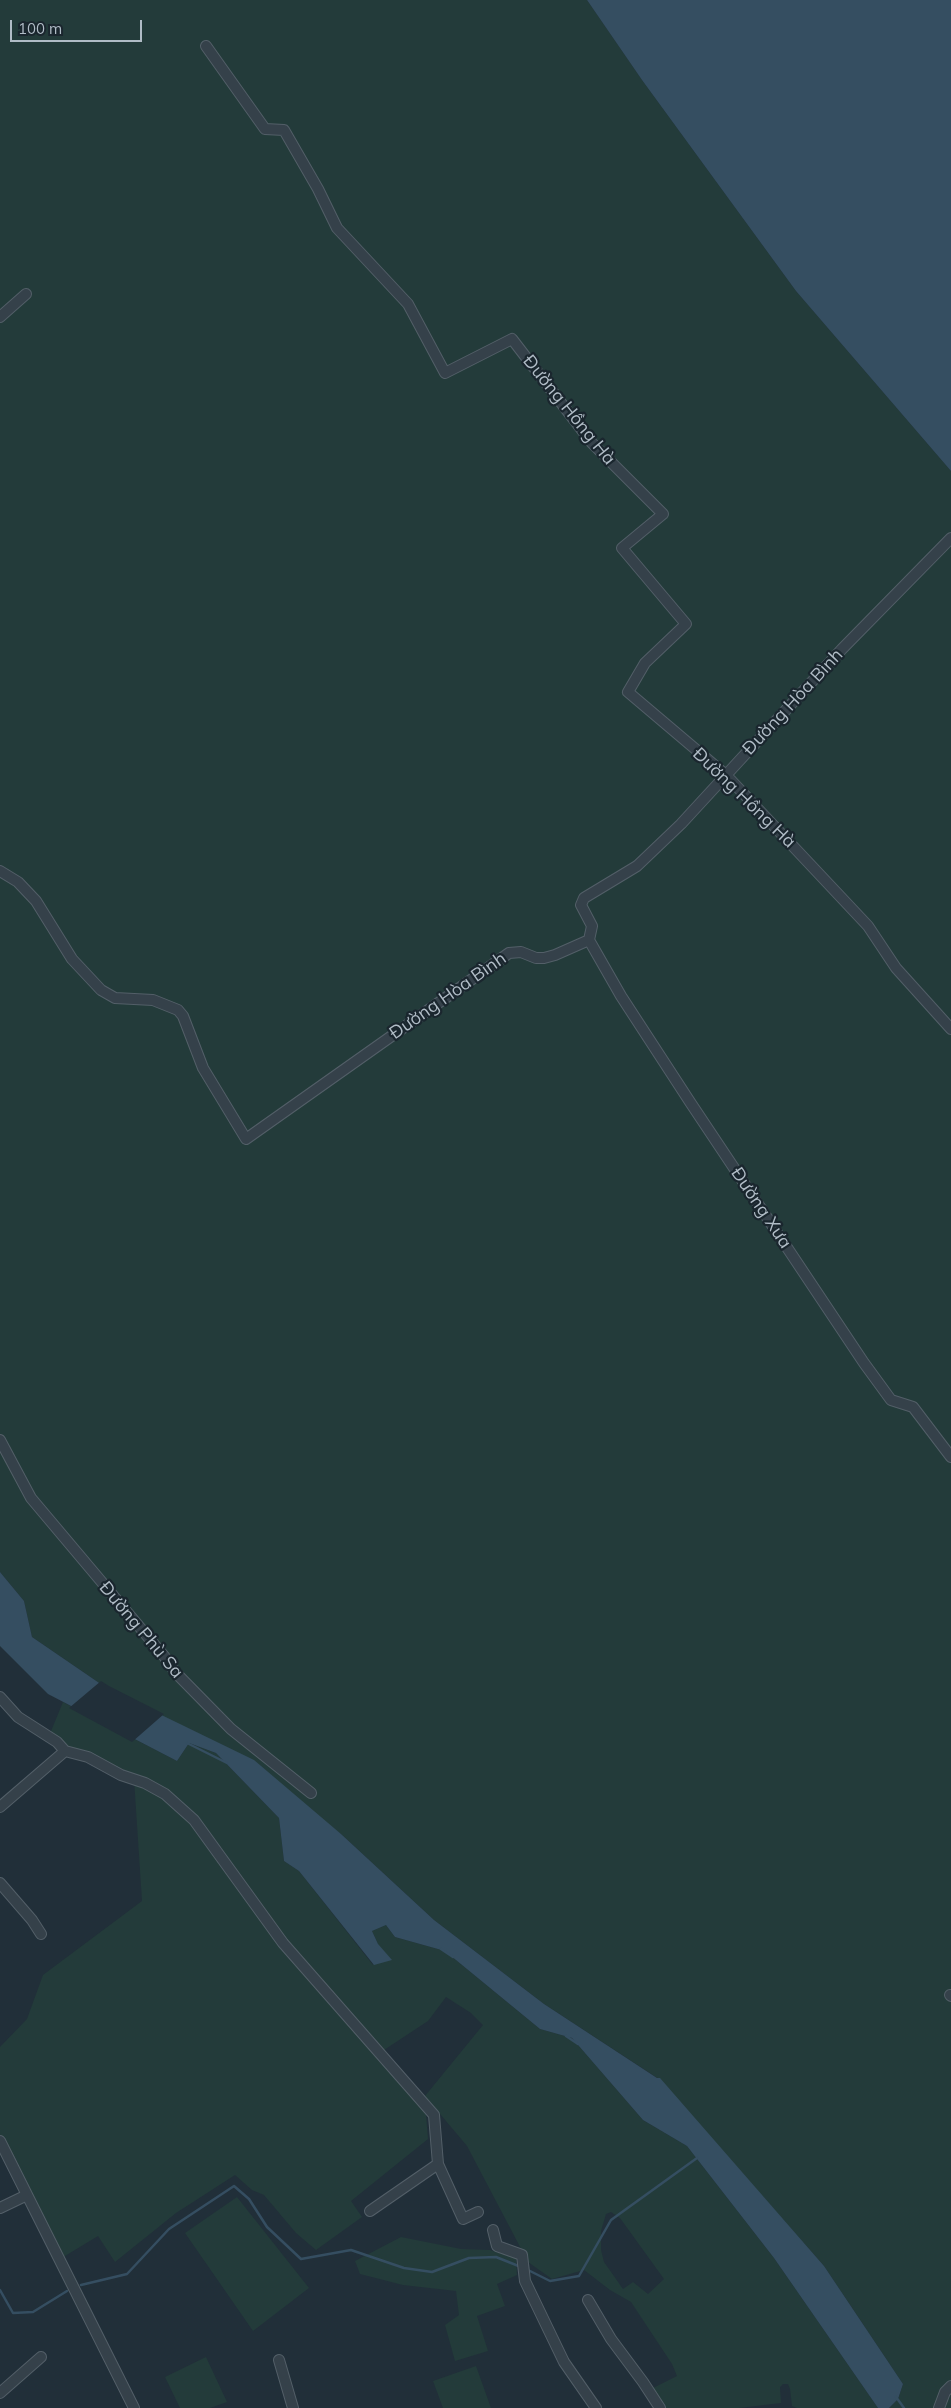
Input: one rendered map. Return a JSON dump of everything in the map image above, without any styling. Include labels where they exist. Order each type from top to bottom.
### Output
[{"type":"street","name":"Đường Hồng Hà","points":[[206,46],[265,129],[284,130],[321,194],[337,228],[408,304],[445,373],[512,339],[603,457],[662,514],[622,548],[686,624],[645,663],[628,692],[726,775],[868,926],[891,963],[951,1029]]},
{"type":"street","points":[[0,317],[26,294]]},
{"type":"street","name":"Đường Hòa Bình","points":[[0,872],[18,882],[36,901],[72,959],[101,990],[114,998],[153,1000],[178,1010],[183,1016],[203,1068],[246,1139],[509,953],[521,952],[544,958],[555,956],[590,940],[592,926],[581,905],[584,898],[637,866],[681,824],[887,602],[951,538]]},
{"type":"street","name":"Đường Xưa","points":[[590,940],[621,996],[864,1363],[891,1400],[913,1407],[951,1457]]},
{"type":"street","name":"Đường Phù Sa","points":[[0,1440],[31,1498],[164,1656],[176,1673],[232,1729],[311,1794]]},
{"type":"street","points":[[0,1697],[18,1717],[57,1742],[65,1751],[88,1757],[121,1775],[145,1783],[165,1794],[194,1820],[283,1943],[434,2116],[438,2164],[463,2219],[478,2212]]},
{"type":"street","points":[[0,1807],[65,1751]]},
{"type":"street","points":[[0,1883],[32,1920],[41,1934]]},
{"type":"street","points":[[0,2140],[3,2155],[27,2195],[134,2408]]},
{"type":"street","points":[[370,2211],[438,2164]]},
{"type":"street","points":[[0,2208],[27,2195]]},
{"type":"street","points":[[492,2230],[497,2246],[522,2255],[525,2281],[564,2362],[596,2408]]},
{"type":"street","points":[[588,2300],[611,2339],[644,2382],[660,2408]]},
{"type":"street","points":[[0,2393],[41,2357]]},
{"type":"street","points":[[279,2360],[293,2408]]},
{"type":"street","points":[[939,2408],[945,2392],[951,2386]]},
{"type":"green space","points":[[0,0],[587,0],[642,80],[796,291],[951,471],[951,2408],[889,2408],[898,2399],[903,2384],[824,2266],[659,2079],[544,2004],[434,1920],[341,1834],[174,1722],[108,1689],[32,1637],[24,1601],[0,1572]]},
{"type":"green space","points":[[63,1702],[177,1761],[189,1743],[216,1753],[279,1818],[284,1861],[299,1871],[373,1965],[378,1944],[372,1931],[386,1925],[395,1937],[445,1951],[540,2029],[572,2038],[643,2120],[687,2146],[774,2258],[878,2408],[797,2408],[792,2406],[788,2384],[783,2384],[780,2387],[781,2403],[739,2408],[664,2408],[653,2388],[677,2376],[672,2364],[631,2302],[610,2290],[584,2270],[552,2279],[528,2262],[467,2146],[425,2096],[483,2025],[471,2013],[446,1997],[428,2021],[384,2050],[342,2002],[321,1995],[416,2099],[426,2114],[428,2139],[351,2201],[362,2217],[316,2250],[296,2233],[264,2195],[252,2190],[235,2175],[176,2213],[115,2262],[98,2236],[60,2259],[0,2142],[0,2047],[27,2019],[43,1975],[142,1901],[134,1779],[65,1751],[49,1736]],"holes":[[[611,2212],[620,2218],[664,2279],[648,2294],[633,2282],[623,2289],[604,2262],[601,2250],[601,2231],[606,2214]]]},
{"type":"green space","points":[[237,2197],[309,2288],[253,2331],[185,2233]]},
{"type":"green space","points":[[401,2237],[461,2249],[490,2250],[516,2258],[517,2275],[497,2284],[505,2306],[477,2316],[488,2351],[455,2361],[445,2325],[459,2315],[456,2291],[403,2285],[360,2274],[355,2261]]},
{"type":"green space","points":[[206,2357],[227,2402],[210,2408],[180,2408],[165,2377]]},
{"type":"green space","points":[[476,2366],[491,2408],[443,2408],[433,2381]]},
{"type":"water","points":[[587,0],[951,0],[951,471],[796,291],[642,80]]},
{"type":"water","points":[[0,1572],[24,1601],[32,1637],[108,1689],[254,1760],[341,1834],[434,1920],[544,2004],[657,2078],[660,2078],[824,2266],[903,2384],[898,2399],[889,2408],[878,2408],[774,2258],[687,2146],[643,2120],[572,2038],[540,2029],[445,1951],[395,1937],[386,1925],[372,1931],[378,1944],[392,1960],[374,1965],[299,1871],[284,1861],[279,1818],[216,1753],[189,1743],[177,1761],[48,1694],[0,1646]]},
{"type":"pier","points":[[101,1681],[164,1714],[132,1742],[69,1708]]},
{"type":"waterway","points":[[187,1743],[227,1763]]},
{"type":"waterway","points":[[441,1949],[453,1957]]},
{"type":"waterway","points":[[566,2036],[578,2044]]},
{"type":"waterway","points":[[526,2269],[550,2281],[579,2276],[611,2220],[697,2158]]},
{"type":"waterway","points":[[81,2285],[127,2274],[169,2229],[234,2186],[249,2199],[267,2227],[301,2259],[351,2250],[404,2268],[432,2272],[469,2258],[496,2257],[521,2267]]},
{"type":"waterway","points":[[0,2290],[13,2313],[33,2312],[67,2291]]},
{"type":"waterway","points":[[896,2397],[904,2408]]}]
